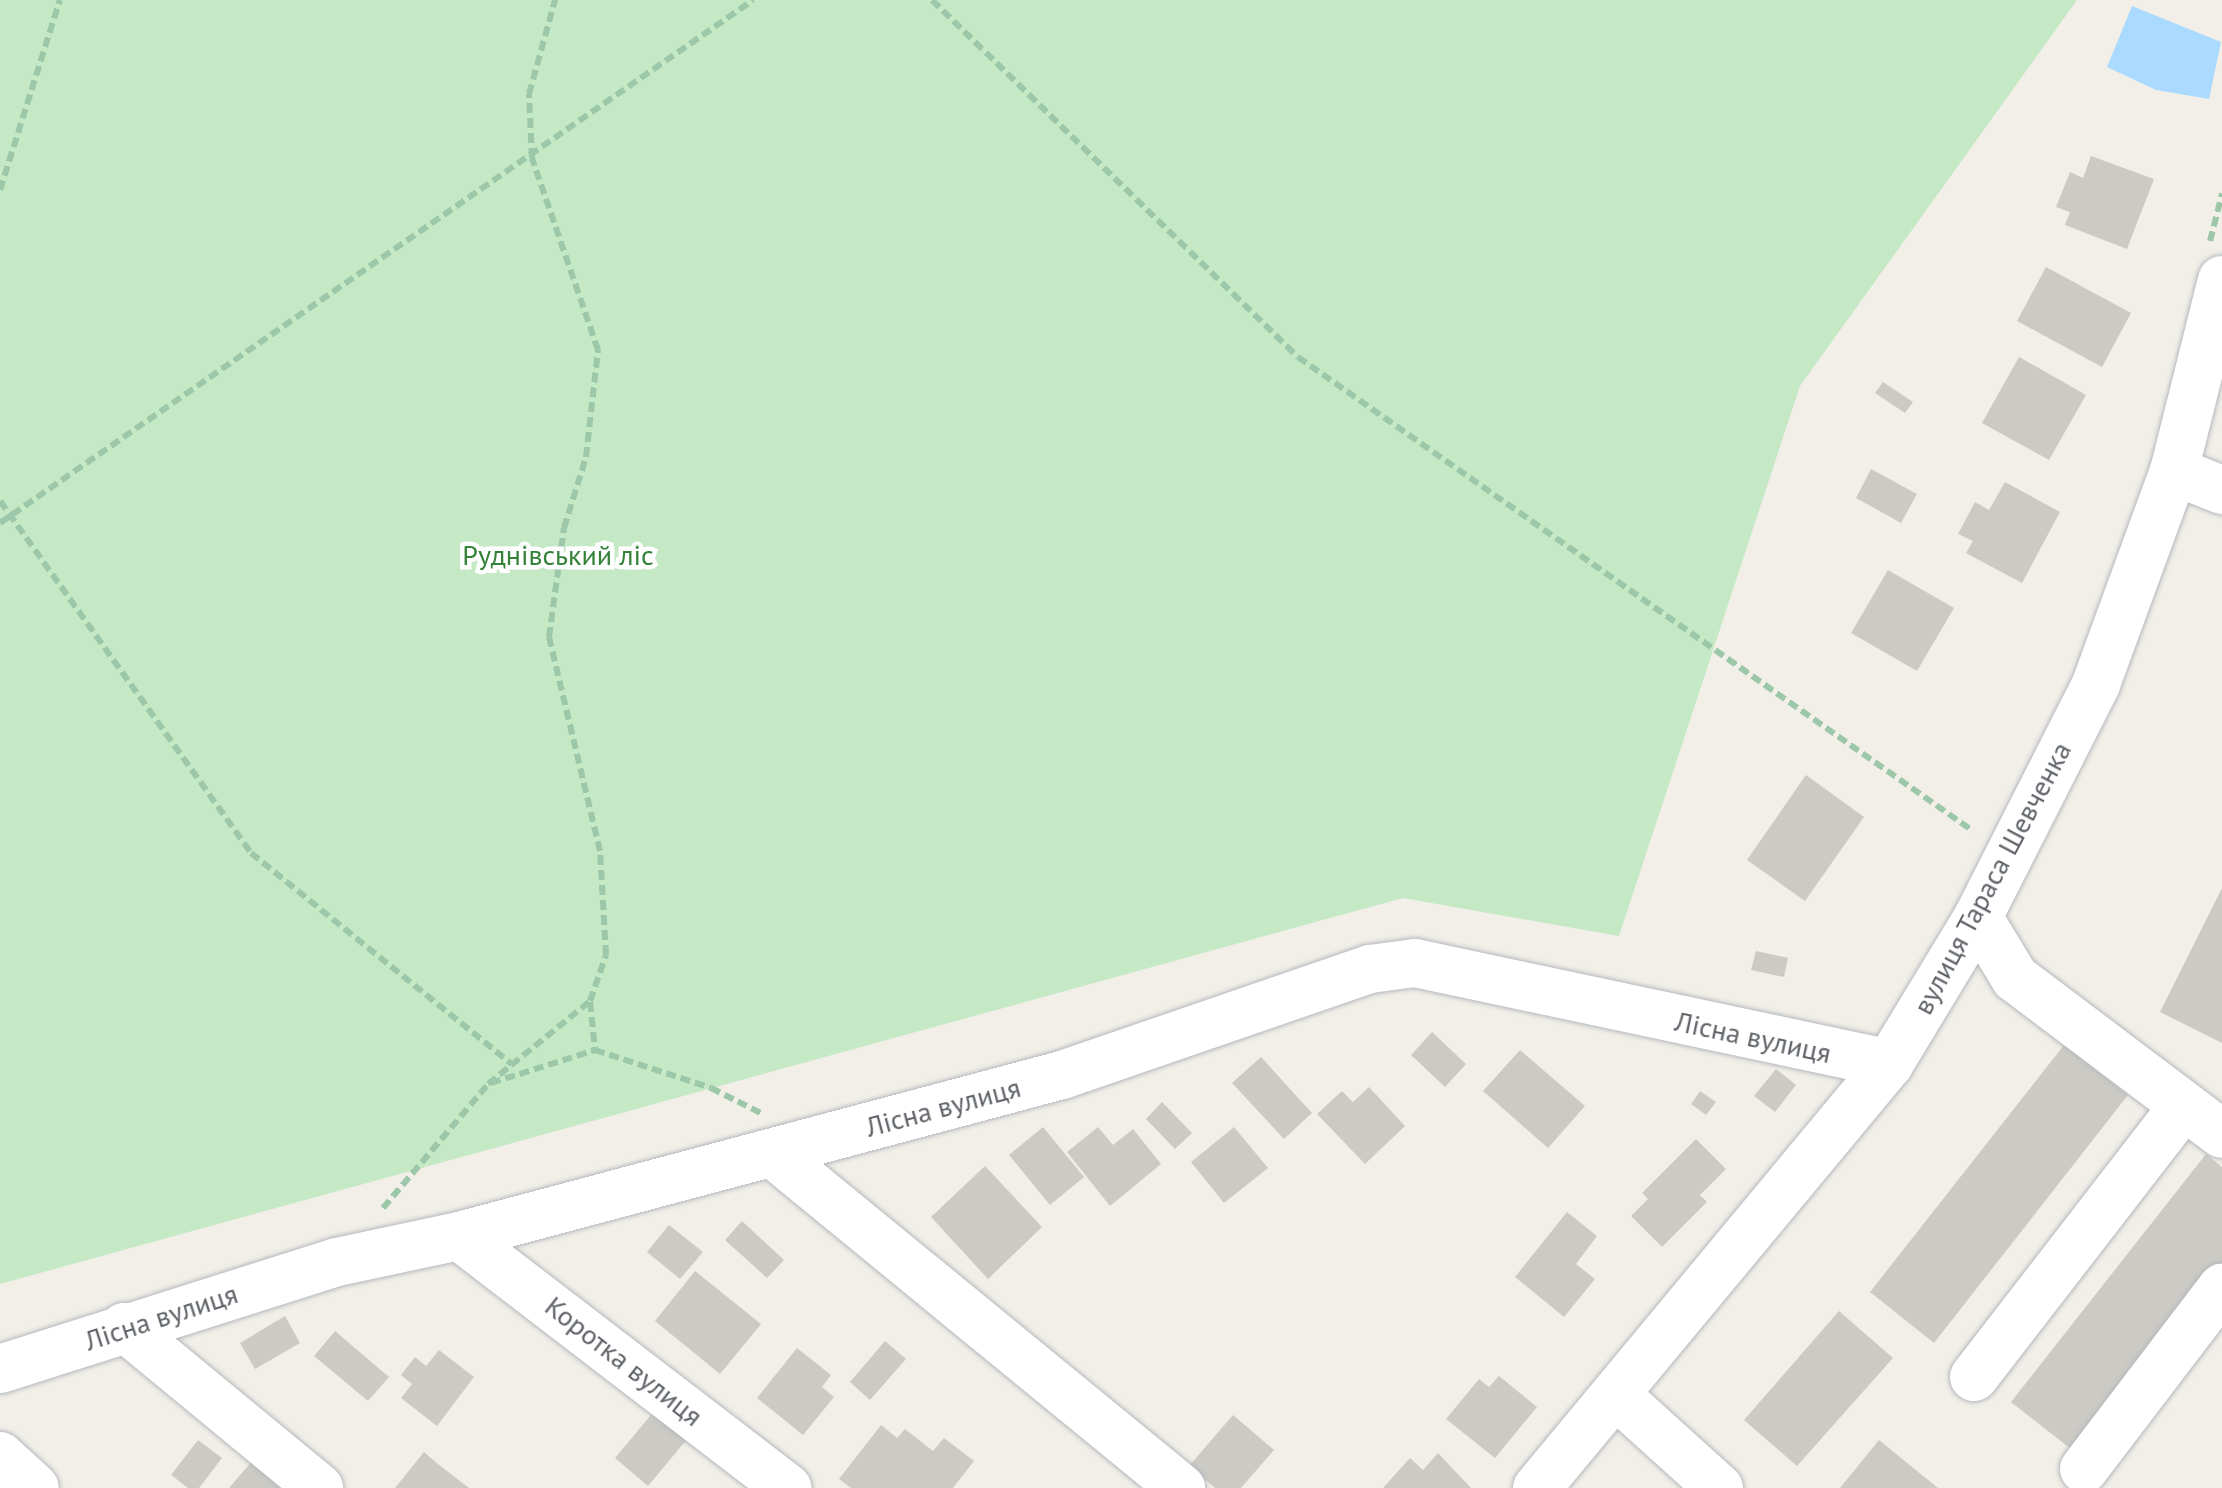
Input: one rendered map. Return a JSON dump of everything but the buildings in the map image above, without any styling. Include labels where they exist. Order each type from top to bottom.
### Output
[{"type":"street","name":"вулиця Тараса Шевченка","points":[[1537,1488],[1890,1064],[1978,917],[2096,684],[2174,471],[2222,280]]},
{"type":"street","points":[[2174,471],[2222,490]]},
{"type":"street","points":[[1978,917],[2015,978],[2222,1134]]},
{"type":"street","name":"Лісна вулиця","points":[[0,1369],[337,1262],[459,1236],[1062,1075],[1370,969],[1415,963],[1890,1064]]},
{"type":"street","points":[[1974,1378],[2183,1107]]},
{"type":"street","points":[[772,1153],[1181,1488]]},
{"type":"street","name":"Коротка вулиця","points":[[459,1236],[787,1488]]},
{"type":"street","points":[[2084,1469],[2222,1288]]},
{"type":"street","points":[[124,1328],[319,1488]]},
{"type":"street","points":[[1616,1394],[1719,1488]]},
{"type":"street","points":[[0,1456],[35,1488]]},
{"type":"path","points":[[0,190],[60,0]]},
{"type":"path","points":[[555,0],[529,94],[532,158],[598,350],[586,457],[564,528],[550,637],[600,851],[606,955],[590,1001],[595,1050]]},
{"type":"path","points":[[0,523],[532,158],[753,0]]},
{"type":"path","points":[[932,0],[1298,356],[1987,840]]},
{"type":"path","points":[[0,501],[251,853],[512,1064]]},
{"type":"path","points":[[337,1262],[488,1084],[590,1001]]},
{"type":"path","points":[[488,1084],[595,1050],[759,1108],[772,1153]]},
{"type":"green space","name":"Руднівський ліс","points":[[0,0],[2077,0],[1800,386],[1619,936],[1403,898],[0,1284]]},
{"type":"water","points":[[2132,6],[2221,42],[2209,99],[2156,90],[2107,67]]}]
